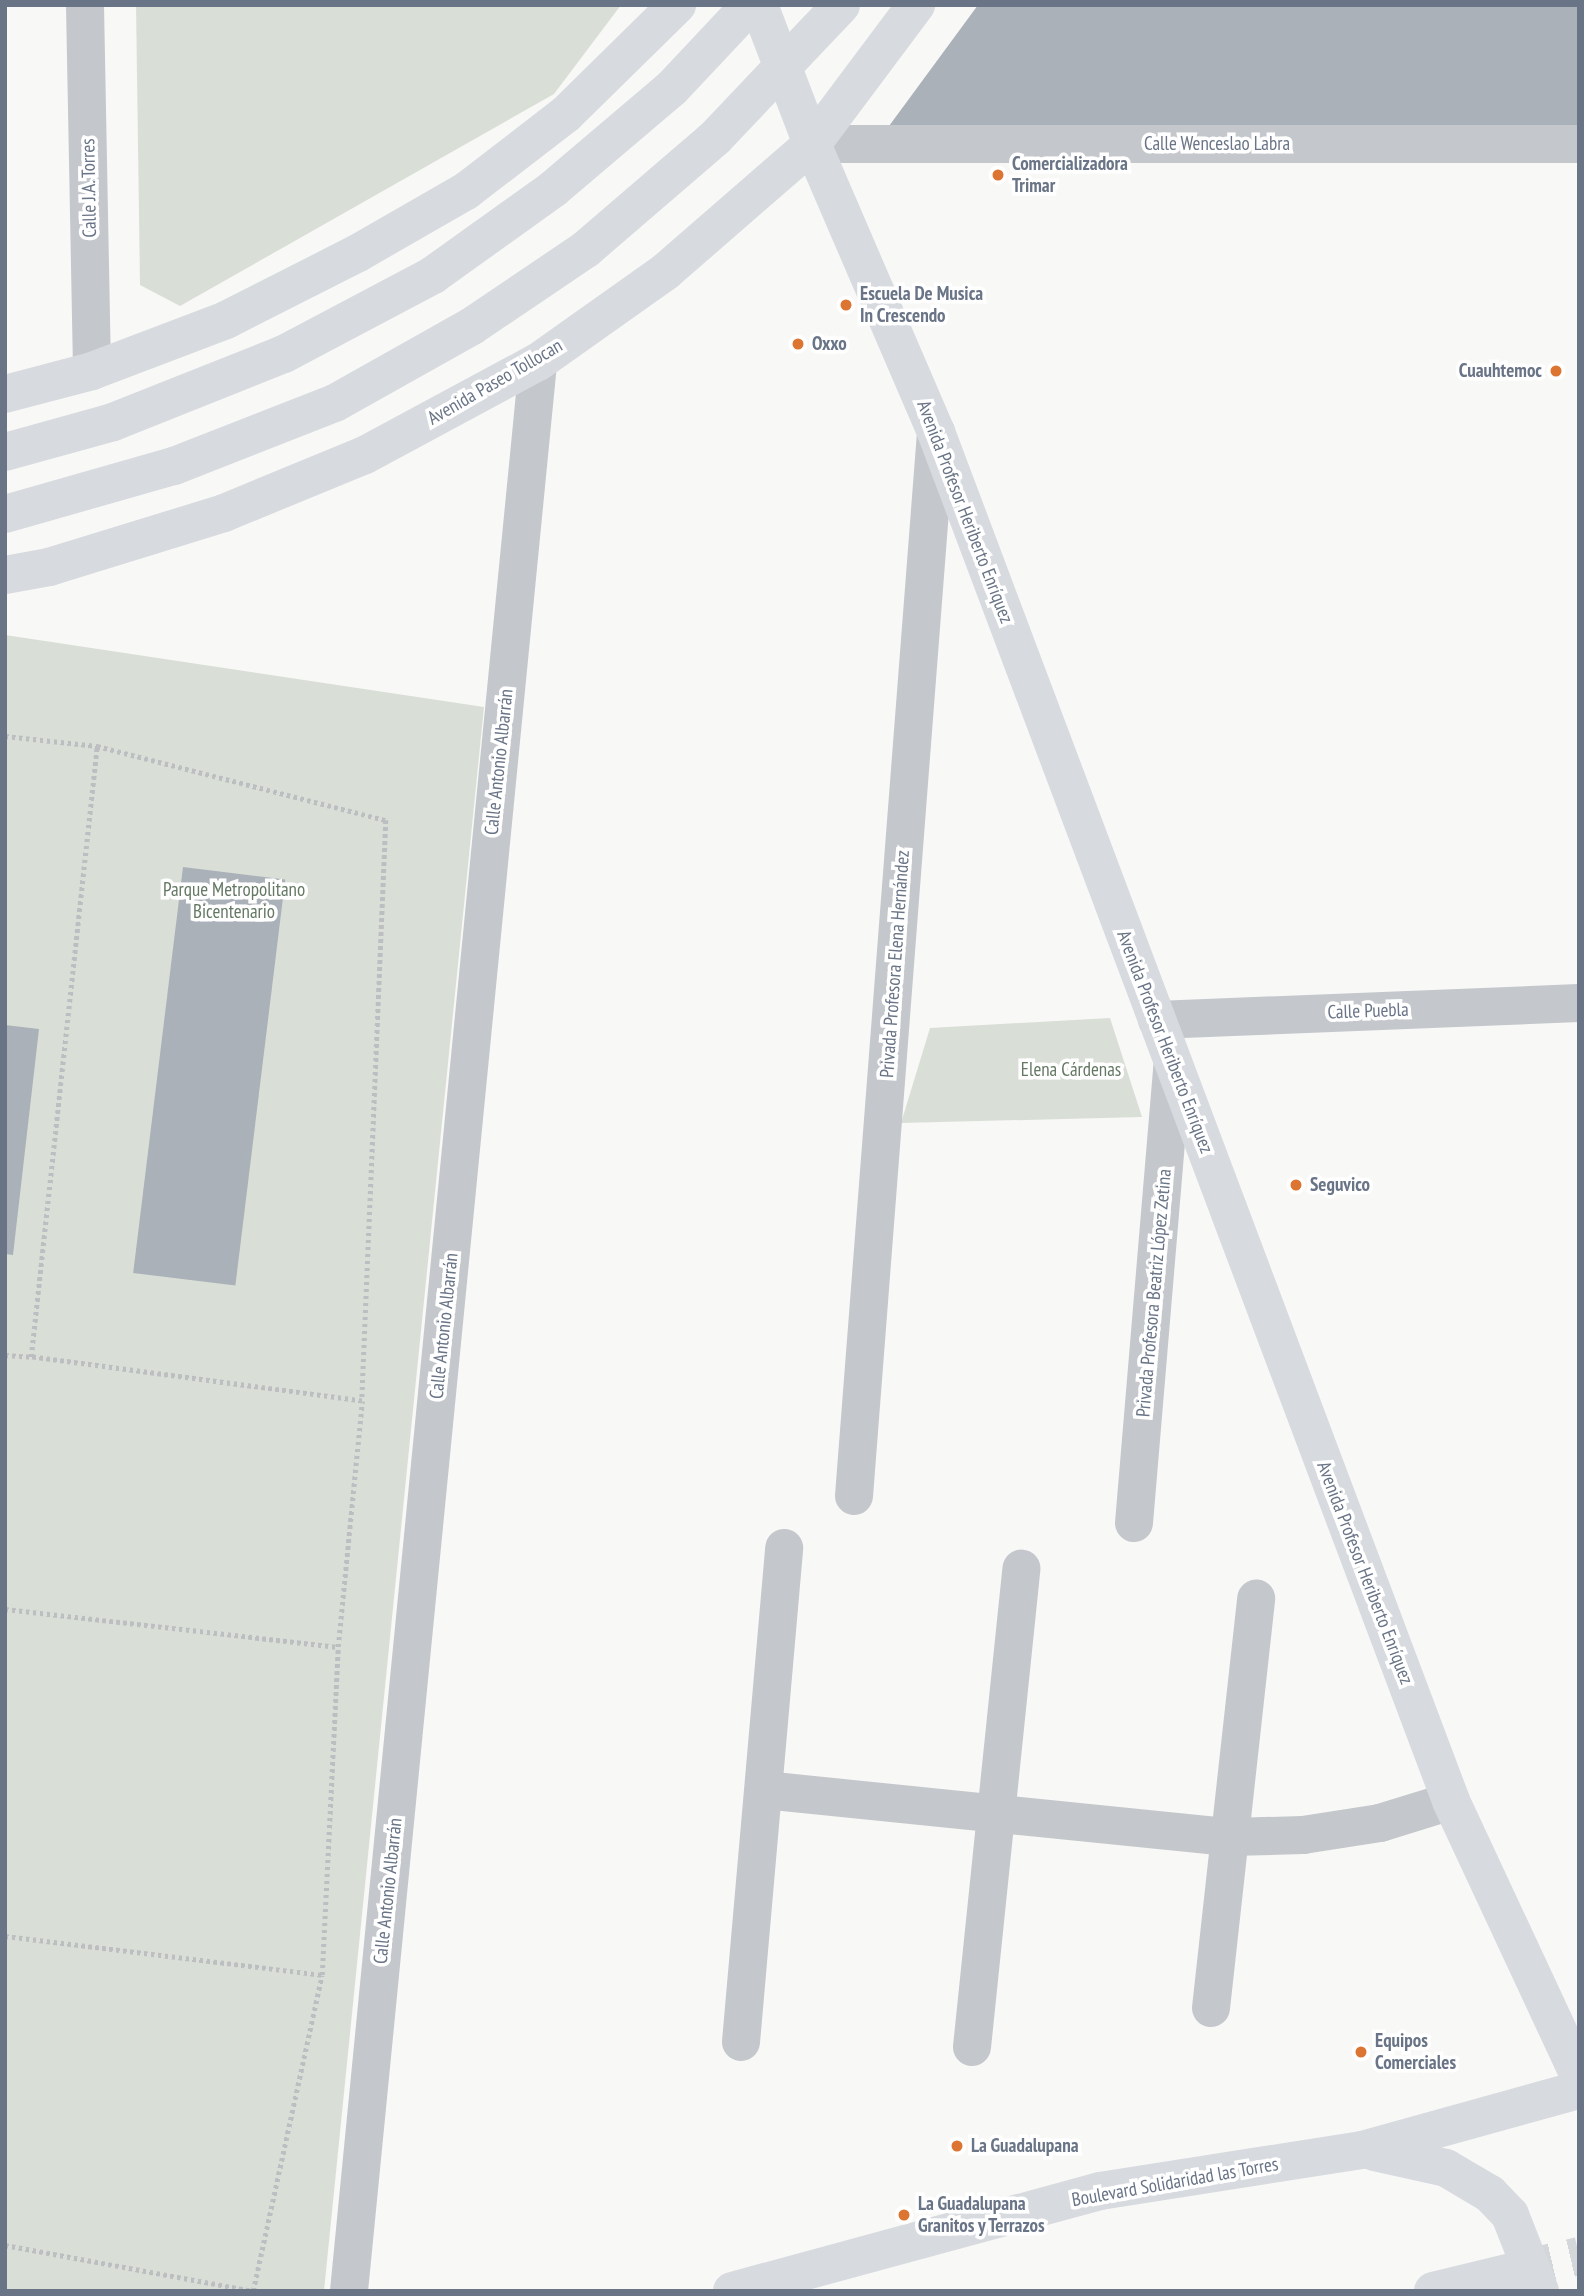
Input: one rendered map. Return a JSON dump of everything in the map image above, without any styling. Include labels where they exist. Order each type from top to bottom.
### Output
[{"type":"main road","points":[[5,394],[92,371],[226,320],[358,254],[466,191],[566,114],[677,5]]},
{"type":"main road","points":[[5,452],[113,422],[284,354],[433,275],[553,189],[672,88],[750,5]]},
{"type":"main road","name":"Avenida Profesor Heriberto Enríquez","points":[[759,5],[812,144],[936,432],[1451,1801],[1579,2075]]},
{"type":"main road","points":[[5,513],[174,467],[335,404],[472,326],[586,249],[715,138],[841,5]]},
{"type":"main road","name":"Avenida Paseo Tollocan","points":[[5,575],[49,567],[224,513],[365,454],[538,362],[665,272],[812,144],[916,5]]},
{"type":"main road","name":"Boulevard Solidaridad las Torres","points":[[732,2291],[1100,2191],[1362,2150],[1579,2090]]},
{"type":"main road","points":[[1362,2150],[1446,2168],[1490,2194],[1510,2214],[1528,2281],[1433,2291]]},
{"type":"street","name":"Calle J.A. Torres","points":[[85,5],[92,371]]},
{"type":"street","name":"Calle Wenceslao Labra","points":[[812,144],[1579,144]]},
{"type":"street","name":"Calle Antonio Albarrán","points":[[349,2291],[538,362]]},
{"type":"street","name":"Privada Profesora Elena Hernández","points":[[854,1496],[936,432]]},
{"type":"street","name":"Calle Puebla","points":[[1157,1020],[1579,1003]]},
{"type":"street","name":"Privada Profesora Beatriz López Zetina","points":[[1134,1523],[1173,1063]]},
{"type":"street","points":[[741,2042],[784,1548]]},
{"type":"street","points":[[972,2047],[1021,1569]]},
{"type":"street","points":[[1212,2008],[1256,1598]]},
{"type":"street","points":[[764,1790],[1229,1837],[1303,1835],[1380,1823],[1451,1801]]},
{"type":"path","points":[[5,736],[97,746],[386,820],[362,1401],[338,1647],[322,1975],[253,2291],[5,2245]]},
{"type":"path","points":[[31,1357],[97,746]]},
{"type":"path","points":[[5,1355],[362,1401]]},
{"type":"path","points":[[5,1609],[338,1647]]},
{"type":"path","points":[[5,1936],[322,1975]]},
{"type":"green space","points":[[136,5],[621,5],[554,94],[180,306],[140,285]]},
{"type":"green space","name":"Parque Metropolitano Bicentenario","points":[[5,635],[484,707],[324,2291],[5,2291]]},
{"type":"green space","name":"Elena Cárdenas","points":[[1110,1018],[1142,1117],[901,1123],[930,1028]]},
{"type":"building","points":[[978,5],[1579,5],[1579,125],[878,141]]},
{"type":"building","points":[[183,867],[285,880],[235,1286],[133,1273]]},
{"type":"building","points":[[5,1025],[39,1029],[13,1255],[5,1254]]},
{"type":"tunnel","points":[[1515,2271],[1579,2256]]},
{"type":"place","name":"Comercializadora Trimar","points":[[998,175]]},
{"type":"place","name":"Escuela De Musica In Crescendo","points":[[846,305]]},
{"type":"place","name":"Oxxo","points":[[798,344]]},
{"type":"place","name":"Cuauhtemoc","points":[[1556,371]]},
{"type":"place","name":"Seguvico","points":[[1296,1185]]},
{"type":"place","name":"Equipos Comerciales","points":[[1361,2052]]},
{"type":"place","name":"La Guadalupana","points":[[957,2146]]},
{"type":"place","name":"La Guadalupana Granitos y Terrazos","points":[[904,2215]]}]
